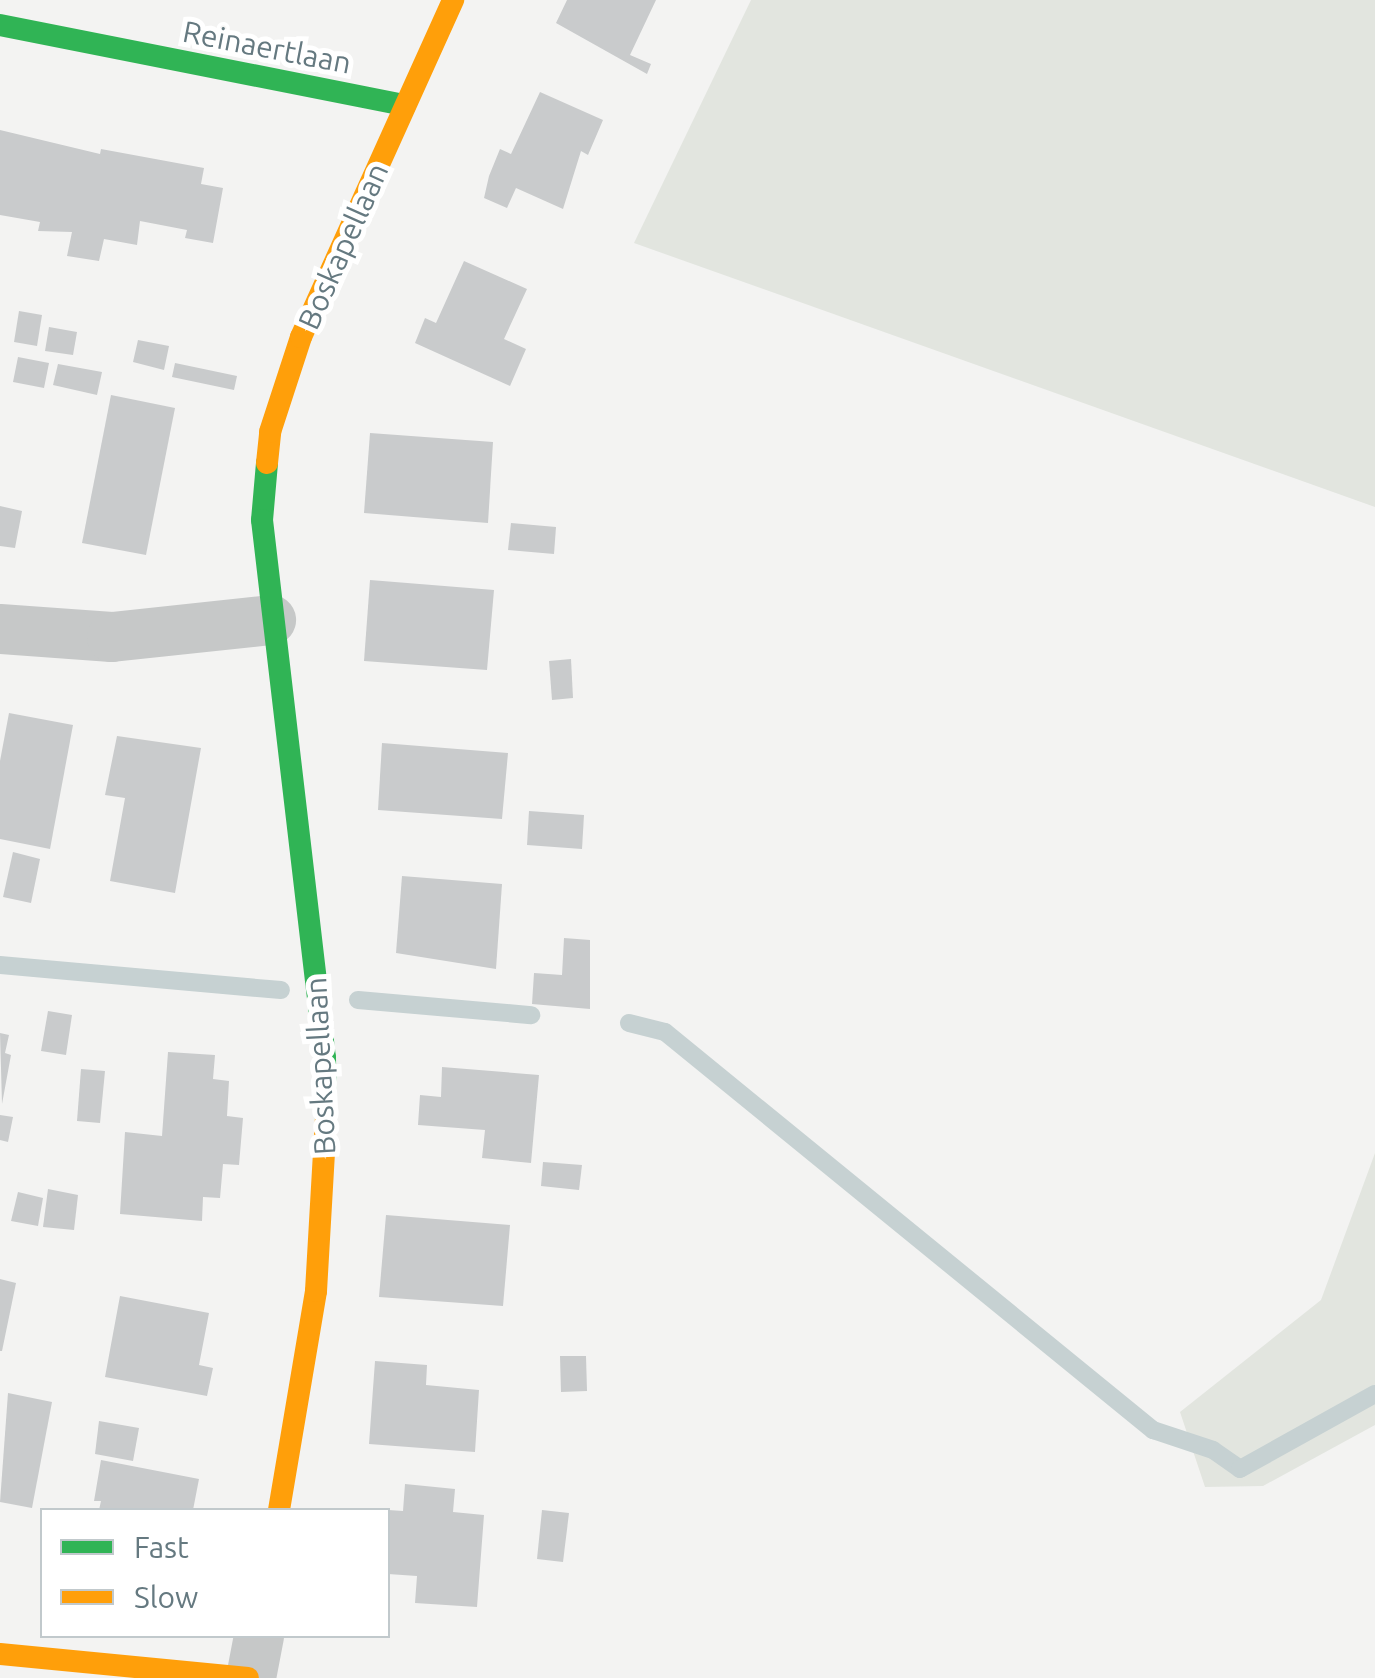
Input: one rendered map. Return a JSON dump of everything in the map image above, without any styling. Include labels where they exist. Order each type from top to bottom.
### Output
[{"type":"street","name":"Boskapellaan","points":[[280,1508],[316,1291],[326,1146],[325,1058],[262,520],[270,432],[301,337],[453,0]]},
{"type":"street","name":"Reinaertlaan","points":[[0,25],[405,105]]},
{"type":"street","points":[[0,629],[112,637],[271,620]]},
{"type":"street","points":[[0,1654],[250,1678],[258,1638]]},
{"type":"shaded area","points":[[751,0],[1375,0],[1375,507],[634,243]]},
{"type":"shaded area","points":[[1375,1153],[1375,1425],[1263,1486],[1205,1487],[1180,1412],[1321,1300]]},
{"type":"building","points":[[567,0],[656,0],[630,55],[651,64],[647,74],[556,23]]},
{"type":"building","points":[[540,92],[603,120],[588,155],[581,151],[563,209],[516,188],[507,208],[484,198],[489,176],[500,149],[511,154]]},
{"type":"building","points":[[0,130],[100,154],[101,149],[204,168],[201,184],[223,188],[213,243],[185,238],[187,230],[140,221],[137,245],[104,239],[99,261],[67,256],[72,232],[38,231],[40,222],[0,215]]},
{"type":"building","points":[[464,261],[527,289],[504,339],[526,349],[510,386],[415,343],[425,318],[436,323]]},
{"type":"building","points":[[19,311],[42,315],[37,346],[14,342]]},
{"type":"building","points":[[49,327],[77,332],[73,355],[45,351]]},
{"type":"building","points":[[138,340],[169,346],[164,370],[133,362]]},
{"type":"building","points":[[18,357],[49,363],[44,388],[13,382]]},
{"type":"building","points":[[175,363],[237,376],[234,390],[172,377]]},
{"type":"building","points":[[58,364],[102,372],[97,395],[53,385]]},
{"type":"building","points":[[111,395],[175,408],[146,555],[82,543]]},
{"type":"building","points":[[370,433],[493,442],[488,523],[364,513]]},
{"type":"building","points":[[0,506],[22,511],[15,548],[0,546]]},
{"type":"building","points":[[511,523],[556,527],[554,554],[508,550]]},
{"type":"building","points":[[370,580],[494,590],[487,670],[364,661]]},
{"type":"building","points":[[571,659],[573,698],[552,700],[549,661]]},
{"type":"building","points":[[9,713],[73,725],[50,849],[0,839],[0,761]]},
{"type":"building","points":[[117,736],[201,748],[175,893],[110,881],[125,798],[105,795]]},
{"type":"building","points":[[382,743],[508,753],[502,819],[378,810]]},
{"type":"building","points":[[529,811],[584,815],[582,849],[527,845]]},
{"type":"building","points":[[13,852],[40,859],[31,903],[3,897]]},
{"type":"building","points":[[402,876],[502,884],[496,969],[396,953]]},
{"type":"building","points":[[564,938],[590,940],[590,1009],[532,1004],[534,973],[562,975]]},
{"type":"building","points":[[48,1011],[72,1015],[66,1055],[41,1051]]},
{"type":"building","points":[[0,1033],[9,1035],[5,1053],[11,1055],[2,1104]]},
{"type":"building","points":[[168,1052],[215,1055],[213,1079],[229,1081],[227,1116],[243,1118],[239,1165],[223,1164],[220,1198],[203,1197],[202,1221],[120,1214],[125,1132],[162,1136]]},
{"type":"building","points":[[442,1067],[539,1075],[531,1163],[482,1158],[485,1130],[418,1125],[420,1095],[441,1097]]},
{"type":"building","points":[[81,1069],[105,1071],[100,1123],[77,1121]]},
{"type":"building","points":[[0,1115],[13,1117],[8,1142],[0,1140]]},
{"type":"building","points":[[543,1162],[582,1165],[579,1190],[541,1186]]},
{"type":"building","points":[[48,1189],[78,1195],[74,1230],[43,1227]]},
{"type":"building","points":[[18,1192],[43,1198],[38,1226],[11,1221]]},
{"type":"building","points":[[386,1215],[510,1225],[503,1306],[379,1297]]},
{"type":"building","points":[[0,1279],[16,1283],[2,1351],[0,1351]]},
{"type":"building","points":[[120,1296],[209,1313],[199,1365],[213,1368],[207,1396],[105,1377]]},
{"type":"building","points":[[560,1356],[586,1356],[587,1391],[561,1392]]},
{"type":"building","points":[[375,1361],[427,1365],[426,1385],[479,1390],[475,1452],[369,1444]]},
{"type":"building","points":[[8,1393],[52,1402],[32,1508],[0,1502]]},
{"type":"building","points":[[99,1421],[139,1428],[133,1461],[95,1454]]},
{"type":"building","points":[[101,1460],[199,1479],[193,1508],[99,1508],[101,1501],[94,1501]]},
{"type":"building","points":[[405,1484],[455,1489],[453,1512],[484,1515],[477,1607],[415,1603],[417,1576],[390,1574],[390,1510],[403,1511]]},
{"type":"building","points":[[542,1510],[569,1513],[563,1562],[537,1559]]},
{"type":"waterway","points":[[0,965],[281,990]]},
{"type":"waterway","points":[[358,1000],[531,1015]]},
{"type":"waterway","points":[[629,1023],[665,1032],[1153,1430],[1213,1450],[1240,1469],[1375,1394]]},
{"type":"traffic: fast","points":[[0,25],[405,105]]},
{"type":"traffic: fast","points":[[267,463],[262,520],[325,1058],[326,1119]]},
{"type":"traffic: slow","points":[[267,463],[270,432],[301,337],[453,0]]},
{"type":"traffic: slow","points":[[279,1508],[316,1291],[326,1119]]},
{"type":"traffic: slow","points":[[0,1654],[248,1678]]}]
